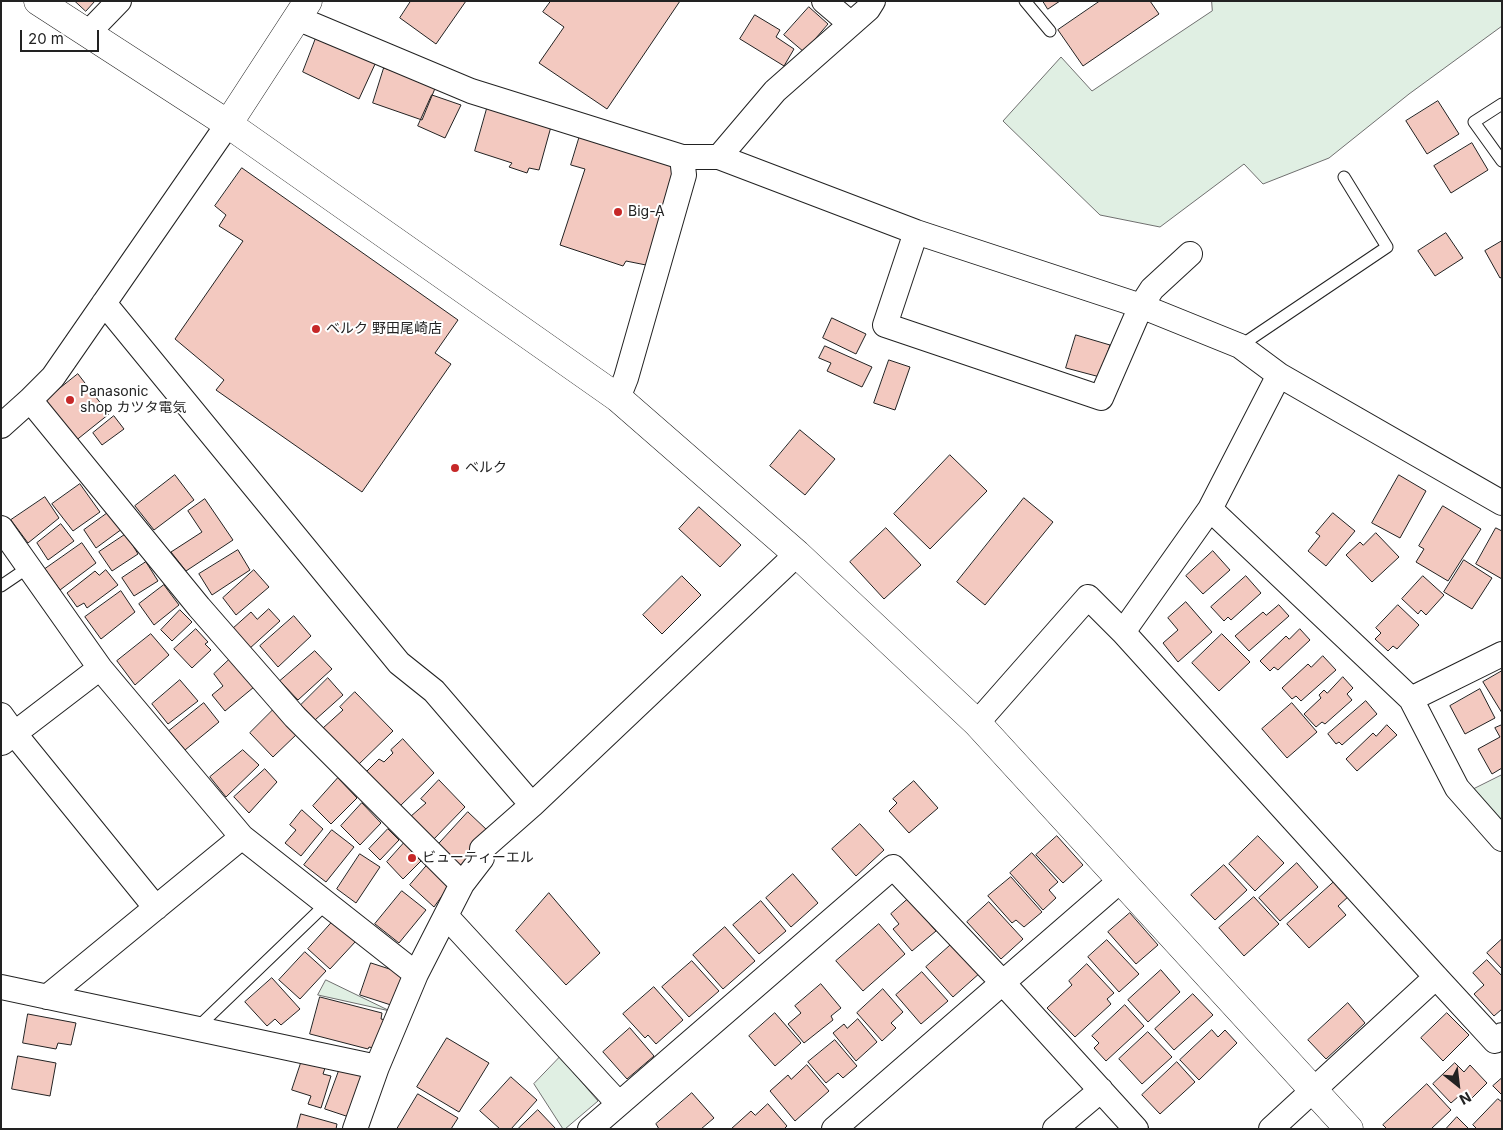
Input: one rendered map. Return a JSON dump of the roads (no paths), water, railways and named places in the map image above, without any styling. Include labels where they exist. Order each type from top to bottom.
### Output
[{"type":"street","points":[[38,1],[228,124],[618,398],[797,554],[977,724],[1349,1129]]},
{"type":"street","points":[[87,34],[119,1]]},
{"type":"street","points":[[824,1],[851,24]]},
{"type":"street","points":[[719,157],[775,90],[868,9],[873,1]]},
{"type":"street","points":[[1,426],[53,377],[228,124],[302,10],[471,91],[682,157],[719,157],[916,232],[1141,306],[1240,346],[1279,375],[1502,502]]},
{"type":"street","points":[[618,398],[626,378],[684,175],[682,157]]},
{"type":"street","points":[[916,232],[885,325],[1101,398],[1141,306],[1152,289],[1190,254]]},
{"type":"street","points":[[104,303],[399,663],[434,691],[532,805]]},
{"type":"street","points":[[1123,632],[1210,510],[1279,375]]},
{"type":"street","points":[[30,400],[199,607],[295,717],[462,884]]},
{"type":"street","points":[[1210,510],[1411,699],[1457,788],[1502,839]]},
{"type":"street","points":[[1,528],[100,668],[242,837],[416,974]]},
{"type":"street","points":[[356,1129],[377,1066],[416,974],[462,884],[482,858],[482,849],[532,805],[797,554]]},
{"type":"street","points":[[977,724],[1088,597],[1123,632],[1495,1041],[1502,1035]]},
{"type":"street","points":[[1411,699],[1502,654]]},
{"type":"street","points":[[100,668],[5,730],[156,908]]},
{"type":"street","points":[[47,997],[242,837]]},
{"type":"street","points":[[590,1129],[893,867],[1136,1129]]},
{"type":"street","points":[[834,1129],[1121,880]]},
{"type":"street","points":[[446,916],[619,1104]]},
{"type":"street","points":[[1271,1129],[1436,978]]},
{"type":"street","points":[[1,987],[377,1066]]},
{"type":"street","points":[[1055,1129],[1100,1090]]},
{"type":"lane","points":[[1025,1],[1050,31]]},
{"type":"lane","points":[[1502,104],[1474,122],[1502,161]]},
{"type":"lane","points":[[1240,346],[1387,247],[1344,177]]},
{"type":"lane","points":[[1,586],[29,566]]},
{"type":"lane","points":[[197,1028],[326,904]]},
{"type":"place","name":"Big-A","points":[[618,212]]},
{"type":"place","name":"ベルク 野田尾崎店","points":[[316,329]]},
{"type":"place","name":"Panasonic shop カツタ電気","points":[[70,400]]},
{"type":"place","name":"ベルク","points":[[455,468]]},
{"type":"place","name":"ビューティーエル","points":[[412,858]]}]
